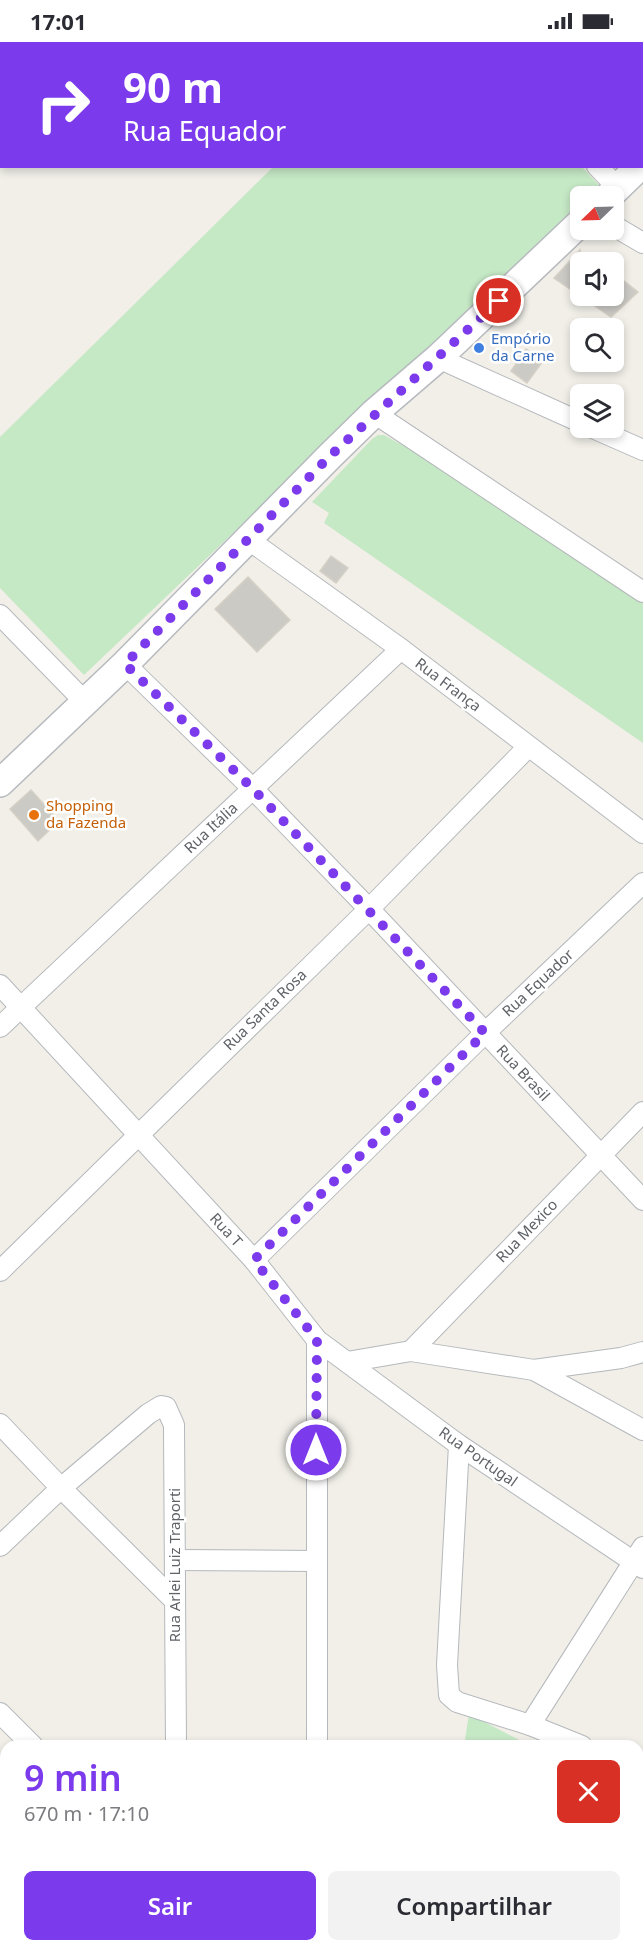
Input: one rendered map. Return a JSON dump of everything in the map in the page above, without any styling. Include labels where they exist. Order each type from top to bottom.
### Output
[{"type":"main road","points":[[619,186],[639,168]]},
{"type":"main road","points":[[0,783],[125,664],[374,413],[438,358],[570,233]]},
{"type":"street","points":[[598,168],[609,186]]},
{"type":"street","points":[[624,232],[643,243]]},
{"type":"street","points":[[438,358],[570,417]]},
{"type":"street","points":[[374,413],[643,592]]},
{"type":"street","points":[[616,438],[643,450]]},
{"type":"street","name":"Rua França","points":[[249,540],[401,649],[643,833]]},
{"type":"street","points":[[0,615],[85,702]]},
{"type":"street","name":"Rua Itália","points":[[0,1027],[401,649]]},
{"type":"street","name":"Rua Brasil","points":[[125,664],[253,789],[369,909],[643,1200]]},
{"type":"street","name":"Rua Santa Rosa","points":[[0,1271],[136,1135],[369,909],[528,747]]},
{"type":"street","name":"Rua Equador","points":[[254,1260],[485,1033],[643,883]]},
{"type":"street","name":"Rua T","points":[[0,986],[254,1260],[317,1340]]},
{"type":"street","name":"Rua Mexico","points":[[411,1351],[643,1112]]},
{"type":"street","points":[[317,1340],[317,1740]]},
{"type":"street","name":"Rua Portugal","points":[[317,1340],[459,1445],[640,1559]]},
{"type":"street","points":[[347,1362],[411,1351],[534,1370],[621,1359],[643,1352]]},
{"type":"street","points":[[534,1370],[643,1430]]},
{"type":"street","name":"Rua Arlei Luiz Traporti","points":[[61,1488],[148,1414],[161,1406],[166,1407],[174,1425],[176,1740]]},
{"type":"street","points":[[0,1424],[175,1601]]},
{"type":"street","points":[[459,1445],[447,1665],[448,1691],[457,1702],[530,1725],[567,1740]]},
{"type":"street","points":[[0,1546],[61,1488]]},
{"type":"street","points":[[530,1725],[640,1559]]},
{"type":"street","points":[[175,1560],[316,1561]]},
{"type":"street","points":[[0,1713],[27,1740]]},
{"type":"green space","points":[[272,168],[583,168],[599,185],[570,186],[570,213],[84,675],[0,588],[0,437]]},
{"type":"green space","points":[[378,435],[384,435],[438,465],[643,602],[643,743],[324,523],[329,513],[312,502]]},
{"type":"green space","points":[[469,1714],[519,1740],[465,1740]]},
{"type":"building","points":[[570,261],[570,289],[554,278]]},
{"type":"building","points":[[624,281],[638,292],[624,305]]},
{"type":"building","points":[[595,306],[623,306],[611,317]]},
{"type":"building","points":[[526,349],[543,361],[527,383],[511,371]]},
{"type":"building","points":[[331,556],[348,568],[336,583],[320,571]]},
{"type":"building","points":[[248,577],[290,620],[257,652],[215,609]]},
{"type":"building","name":"Shopping da Fazenda","points":[[31,790],[59,821],[38,841],[10,809]]},
{"type":"place","name":"Empório da Carne","points":[[479,348]]},
{"type":"place","name":"Shopping da Fazenda","points":[[34,815]]},
{"type":"route","points":[[316,1450],[317,1340],[254,1260],[485,1033],[253,789],[125,664],[374,413],[499,301]]}]
